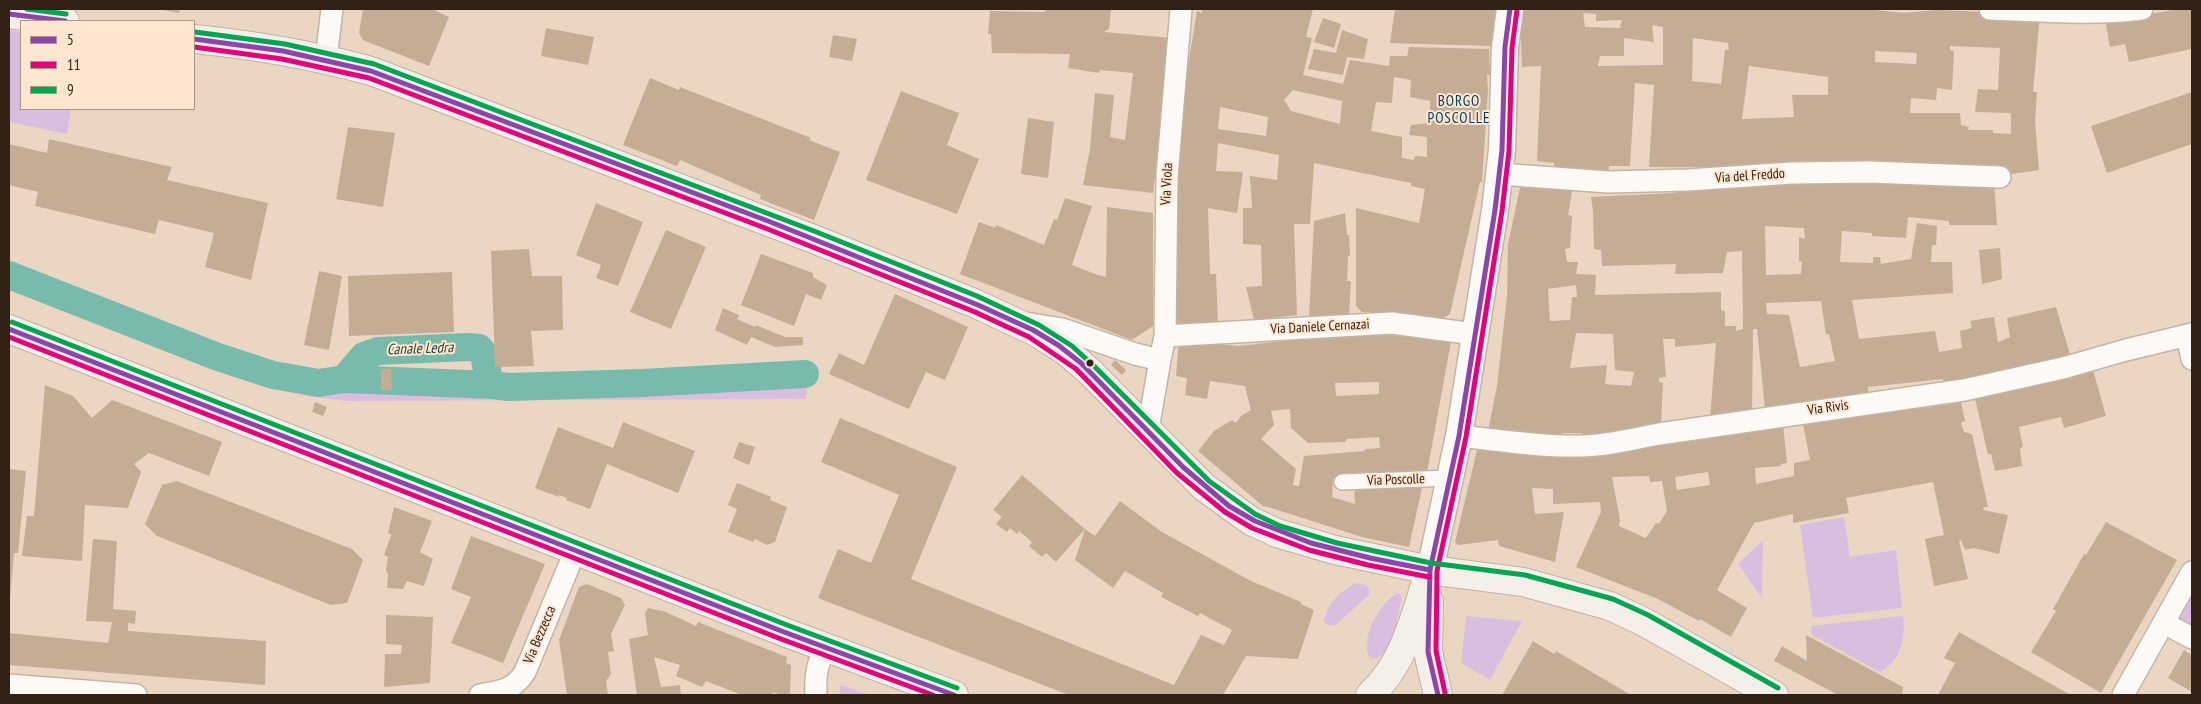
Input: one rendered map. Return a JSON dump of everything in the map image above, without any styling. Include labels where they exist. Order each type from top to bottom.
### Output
[{"type":"main road","points":[[9,14],[57,20]]},
{"type":"main road","points":[[195,39],[259,46],[326,59],[371,71],[811,238],[1014,321],[1067,352],[1089,371],[1204,487],[1251,520],[1277,533],[1306,542],[1430,570],[1523,582],[1610,606],[1644,622],[1774,695]]},
{"type":"main road","points":[[9,329],[828,648],[954,695]]},
{"type":"main road","points":[[1370,695],[1390,675],[1398,660],[1430,570]]},
{"type":"main road","points":[[1430,570],[1428,652],[1438,695]]},
{"type":"street","points":[[326,59],[332,9]]},
{"type":"street","name":"Via Viola","points":[[1148,430],[1165,336],[1166,176],[1181,9]]},
{"type":"street","points":[[1430,570],[1459,436],[1500,174],[1505,47],[1510,9]]},
{"type":"street","points":[[1990,9],[2066,12],[2113,12],[2142,9]]},
{"type":"street","name":"Via del Freddo","points":[[1500,174],[1608,182],[1688,180],[1792,173],[1879,173],[2000,177]]},
{"type":"street","points":[[1014,321],[1062,329],[1135,354],[1160,360]]},
{"type":"street","name":"Via Daniele Cernazai","points":[[1165,336],[1392,323],[1474,334]]},
{"type":"street","points":[[2190,335],[2192,359]]},
{"type":"street","name":"Via Rivis","points":[[1459,436],[1552,445],[1579,446],[1614,443],[1668,432],[1964,390],[2063,368],[2126,350],[2190,335]]},
{"type":"street","name":"Via Poscolle","points":[[1342,482],[1450,478]]},
{"type":"street","name":"Via Bezzecca","points":[[480,695],[502,691],[519,682],[525,672],[576,549]]},
{"type":"street","points":[[2123,695],[2192,572]]},
{"type":"street","points":[[2164,622],[2192,638]]},
{"type":"street","points":[[816,695],[817,668],[824,652],[828,648]]},
{"type":"street","points":[[9,685],[136,695]]},
{"type":"shaded area","points":[[9,30],[20,32],[20,110],[71,110],[67,134],[9,122]]},
{"type":"shaded area","points":[[808,378],[806,399],[346,401],[296,395],[381,390],[489,390]]},
{"type":"shaded area","points":[[1844,517],[1850,557],[1896,550],[1902,608],[1813,618],[1800,525]]},
{"type":"shaded area","points":[[1763,540],[1762,598],[1738,564]]},
{"type":"shaded area","points":[[1356,583],[1366,585],[1370,591],[1368,596],[1335,625],[1327,625],[1324,620],[1328,608],[1340,594]]},
{"type":"shaded area","points":[[1398,593],[1401,595],[1401,600],[1391,641],[1382,654],[1376,659],[1371,658],[1367,651],[1367,643],[1373,622],[1391,597]]},
{"type":"shaded area","points":[[2192,594],[2192,625],[2179,618]]},
{"type":"shaded area","points":[[1466,616],[1522,621],[1490,680],[1461,663]]},
{"type":"shaded area","points":[[1903,616],[1904,632],[1900,648],[1893,661],[1880,672],[1812,635],[1811,626]]},
{"type":"shaded area","points":[[840,685],[869,695],[840,695]]},
{"type":"building","points":[[158,9],[180,9],[179,13]]},
{"type":"building","points":[[363,9],[432,9],[449,17],[429,66],[363,40],[359,33]]},
{"type":"building","points":[[1045,9],[1111,9],[1109,29],[1104,32],[1172,38],[1153,193],[1083,185],[1090,149],[1095,93],[1114,95],[1110,137],[1125,140],[1133,73],[1100,70],[1099,73],[1068,68],[1070,54],[992,53],[991,34],[988,34],[990,11],[1045,12]]},
{"type":"building","points":[[1202,9],[1313,9],[1306,37],[1312,38],[1303,75],[1343,84],[1350,60],[1389,66],[1390,56],[1407,56],[1409,47],[1489,49],[1490,75],[1487,75],[1488,90],[1482,182],[1480,182],[1450,314],[1442,319],[1385,312],[1362,312],[1356,306],[1356,208],[1419,223],[1425,189],[1411,186],[1411,183],[1314,163],[1310,224],[1294,224],[1297,315],[1254,320],[1246,287],[1262,286],[1261,245],[1243,244],[1243,208],[1252,208],[1250,176],[1277,180],[1279,155],[1218,143],[1216,171],[1243,172],[1237,213],[1208,208],[1210,274],[1216,274],[1218,324],[1177,324],[1173,199],[1182,103],[1197,11],[1202,13]],"holes":[[[1394,77],[1411,80],[1410,97],[1430,101],[1430,123],[1411,125],[1409,135],[1427,137],[1427,157],[1415,156],[1414,160],[1402,158],[1402,137],[1371,131],[1376,102],[1392,103]],[[1293,90],[1342,101],[1340,124],[1291,111],[1284,100]],[[1220,107],[1268,117],[1266,136],[1218,129]]]},
{"type":"building","points":[[1395,9],[1495,9],[1492,46],[1390,43]]},
{"type":"building","points":[[1520,9],[1865,9],[1904,13],[1936,10],[2040,14],[2033,92],[2037,92],[2035,122],[2039,170],[2012,174],[1955,168],[1649,167],[1654,85],[1635,83],[1630,166],[1609,166],[1609,170],[1554,167],[1554,163],[1537,161],[1541,66],[1522,67]],"holes":[[[1583,13],[1596,14],[1596,21],[1622,20],[1620,28],[1585,27]],[[1652,25],[1663,27],[1663,65],[1598,66],[1600,56],[1624,56],[1624,38],[1654,42]],[[1693,38],[1728,43],[1729,50],[1725,50],[1721,84],[1692,81]],[[1950,46],[2000,48],[1998,90],[1978,89],[1975,112],[2011,113],[2011,134],[1993,133],[1993,130],[1968,130],[1969,127],[1961,125],[1960,113],[1910,113],[1911,98],[1936,100],[1937,88],[1952,90],[1954,51],[1950,50]],[[1875,51],[1917,53],[1916,64],[1875,62]],[[1749,66],[1828,77],[1828,95],[1792,95],[1794,117],[1742,119]]]},
{"type":"building","points":[[2178,9],[2192,9],[2192,49],[2129,62],[2125,44],[2110,47],[2105,19],[2122,19]]},
{"type":"building","points":[[1323,18],[1341,24],[1334,48],[1314,42]]},
{"type":"building","points":[[546,28],[594,37],[588,65],[541,56]]},
{"type":"building","points":[[1342,30],[1368,39],[1364,59],[1347,57],[1343,75],[1308,69],[1314,49],[1336,53]]},
{"type":"building","points":[[833,35],[857,39],[852,61],[829,57]]},
{"type":"building","points":[[650,78],[679,90],[680,87],[811,138],[809,140],[840,152],[814,220],[760,199],[761,195],[680,160],[677,166],[623,145]]},
{"type":"building","points":[[901,91],[959,113],[947,145],[979,159],[957,214],[866,180]]},
{"type":"building","points":[[2192,92],[2192,144],[2107,173],[2091,126]]},
{"type":"building","points":[[1028,118],[1054,122],[1048,178],[1021,174]]},
{"type":"building","points":[[348,127],[395,133],[383,207],[336,199]]},
{"type":"building","points":[[49,139],[172,167],[167,180],[268,203],[251,280],[205,267],[214,233],[159,220],[155,234],[35,206],[38,192],[9,185],[9,144],[47,153]]},
{"type":"building","points":[[1951,179],[1994,181],[1997,225],[1949,225],[1949,221],[1908,217],[1906,238],[1872,236],[1872,233],[1842,231],[1840,262],[1873,263],[1873,257],[1880,257],[1881,264],[1911,259],[1917,223],[1937,226],[1936,245],[1932,245],[1931,262],[1952,262],[1953,293],[1852,300],[1859,339],[1935,331],[1939,352],[1962,348],[1960,331],[1972,328],[1970,321],[1994,317],[1998,342],[2010,337],[2007,318],[2056,307],[2072,361],[1944,387],[1943,379],[1868,387],[1868,394],[1795,406],[1794,403],[1765,409],[1757,329],[1753,329],[1752,412],[1710,418],[1716,343],[1675,347],[1675,339],[1663,339],[1666,377],[1659,378],[1659,382],[1663,383],[1661,425],[1583,440],[1582,433],[1563,433],[1562,435],[1488,431],[1497,386],[1507,296],[1508,244],[1521,183],[1572,191],[1568,215],[1572,216],[1570,248],[1565,249],[1567,262],[1578,262],[1576,274],[1596,275],[1595,295],[1721,292],[1721,310],[1725,311],[1725,326],[1736,326],[1736,331],[1743,329],[1742,251],[1727,252],[1723,273],[1675,274],[1676,264],[1602,266],[1601,250],[1594,249],[1591,197],[1702,191],[1703,188],[1727,185]],"holes":[[[1765,226],[1804,228],[1805,239],[1799,237],[1799,261],[1802,262],[1801,274],[1766,275]],[[1576,285],[1577,297],[1572,297],[1570,320],[1550,321],[1548,289]],[[1821,301],[1826,335],[1829,334],[1835,361],[1800,367],[1789,315],[1767,314],[1766,303]],[[1576,333],[1613,334],[1615,370],[1634,372],[1631,386],[1605,384],[1607,365],[1570,368]]]},
{"type":"building","points":[[1065,198],[1092,206],[1072,265],[1106,277],[1107,207],[1153,213],[1153,326],[1132,340],[960,274],[979,222],[995,228],[996,225],[1044,245],[1054,219],[1057,220]]},
{"type":"building","points":[[596,203],[643,222],[618,286],[596,278],[601,265],[576,255]]},
{"type":"building","points":[[1345,213],[1350,256],[1348,256],[1347,281],[1351,281],[1349,316],[1309,317],[1314,221]]},
{"type":"building","points":[[666,230],[706,247],[671,329],[630,312]]},
{"type":"building","points":[[2000,248],[2002,279],[1982,284],[1979,250]]},
{"type":"building","points":[[529,249],[532,276],[562,276],[563,330],[531,331],[534,366],[495,367],[491,251]]},
{"type":"building","points":[[761,254],[813,273],[813,277],[827,285],[821,300],[806,294],[794,326],[741,305]]},
{"type":"building","points":[[319,271],[342,276],[329,350],[304,345]]},
{"type":"building","points":[[452,272],[454,332],[349,336],[348,276]]},
{"type":"building","points":[[895,294],[968,327],[945,380],[926,372],[909,409],[829,374],[839,353],[864,365]]},
{"type":"building","points":[[723,308],[739,315],[737,319],[755,327],[756,325],[785,337],[803,337],[803,345],[775,347],[751,337],[747,345],[715,330]]},
{"type":"building","points":[[1391,335],[1451,342],[1426,478],[1366,476],[1333,479],[1332,497],[1355,504],[1354,482],[1424,479],[1409,547],[1362,537],[1264,507],[1198,451],[1214,431],[1232,420],[1236,423],[1241,416],[1251,410],[1245,386],[1210,381],[1207,399],[1185,395],[1187,378],[1176,376],[1179,340],[1238,346],[1330,336]],"holes":[[[1379,382],[1379,394],[1336,396],[1335,383]],[[1290,409],[1291,428],[1308,443],[1345,442],[1347,439],[1379,437],[1380,448],[1304,456],[1299,486],[1293,485],[1296,469],[1261,439],[1274,425],[1271,411]]]},
{"type":"building","points":[[1115,360],[1126,370],[1122,375],[1111,365]]},
{"type":"building","points":[[2092,366],[2106,416],[2064,428],[2061,417],[2019,427],[2023,447],[2020,448],[2022,466],[1995,471],[1991,454],[1988,455],[1974,394]]},
{"type":"building","points":[[381,369],[391,369],[392,390],[381,390]]},
{"type":"building","points":[[45,385],[73,396],[92,418],[112,400],[222,442],[209,476],[149,453],[134,464],[141,472],[128,508],[85,505],[82,561],[22,556],[27,516],[34,516]]},
{"type":"building","points":[[315,402],[327,407],[323,416],[312,412]]},
{"type":"building","points":[[1961,402],[1965,421],[1961,423],[1964,432],[1972,434],[1988,507],[1984,507],[1983,510],[2008,515],[1999,554],[1974,548],[1965,550],[1961,540],[1959,541],[1968,579],[1934,586],[1925,539],[1944,535],[1933,482],[1846,498],[1849,513],[1793,523],[1793,514],[1754,523],[1717,590],[1747,608],[1731,637],[1700,619],[1699,621],[1658,599],[1576,567],[1601,512],[1600,502],[1553,504],[1553,489],[1532,488],[1535,514],[1564,512],[1555,562],[1499,546],[1498,540],[1458,545],[1455,542],[1478,446],[1783,424],[1787,463],[1781,464],[1781,466],[1755,468],[1756,484],[1794,476],[1794,463],[1810,460],[1803,424],[1925,405],[1926,408]],"holes":[[[1708,472],[1710,485],[1677,490],[1675,477]],[[1649,476],[1650,482],[1662,481],[1667,511],[1659,524],[1656,523],[1646,538],[1619,526],[1620,520],[1612,477]]]},
{"type":"building","points":[[840,418],[957,467],[911,579],[1174,685],[1201,635],[1224,645],[1232,630],[1200,613],[1198,616],[1161,597],[1163,593],[1125,571],[1113,588],[1075,560],[1085,529],[1095,536],[1120,501],[1162,532],[1251,581],[1301,602],[1301,604],[1314,610],[1298,659],[1246,656],[1223,695],[1069,695],[818,598],[838,549],[871,563],[899,495],[821,462]]},
{"type":"building","points":[[623,422],[695,451],[678,493],[607,464],[590,509],[566,500],[567,498],[535,488],[558,427],[613,448]]},
{"type":"building","points":[[739,442],[755,447],[749,465],[733,458]]},
{"type":"building","points":[[9,469],[26,471],[18,553],[14,553],[10,599]]},
{"type":"building","points":[[1022,475],[1085,529],[1056,562],[1046,553],[1042,557],[1029,546],[1032,542],[1019,531],[1017,534],[1010,528],[1007,532],[996,524],[1002,517],[993,510]]},
{"type":"building","points":[[177,481],[352,549],[363,560],[347,603],[331,605],[157,536],[145,524],[162,485]]},
{"type":"building","points":[[737,483],[771,497],[770,500],[787,507],[775,542],[767,545],[755,539],[753,542],[728,532],[737,509],[728,505]]},
{"type":"building","points":[[394,507],[432,521],[420,552],[433,559],[424,586],[407,581],[403,589],[387,588],[388,574],[386,571],[388,557],[384,555],[391,535],[388,533]]},
{"type":"building","points":[[2106,522],[2177,560],[2101,693],[2031,652],[2056,611],[2053,609],[2084,554],[2086,555]]},
{"type":"building","points":[[471,536],[545,564],[503,663],[451,643],[471,597],[451,589]]},
{"type":"building","points":[[93,539],[117,541],[113,609],[136,611],[135,624],[128,623],[128,631],[266,641],[265,685],[9,665],[9,633],[108,643],[112,622],[86,621]]},
{"type":"building","points":[[587,584],[621,598],[625,605],[611,634],[614,651],[608,652],[611,674],[606,681],[608,695],[567,695],[559,640],[579,587]]},
{"type":"building","points":[[648,608],[666,612],[696,626],[698,622],[787,657],[786,663],[791,665],[790,695],[781,695],[773,692],[772,695],[742,695],[706,681],[702,687],[676,676],[680,665],[654,657],[661,687],[680,685],[681,695],[637,695],[629,639],[648,635],[645,613]]},
{"type":"building","points":[[386,615],[433,617],[430,683],[384,687],[385,654],[401,654],[402,645],[386,644]]},
{"type":"building","points":[[1959,632],[2071,695],[1938,695],[1955,663],[1944,658]]},
{"type":"building","points":[[1806,635],[1903,687],[1902,695],[1838,695],[1774,661],[1782,646],[1807,661]]},
{"type":"building","points":[[1533,641],[1554,654],[1556,651],[1631,695],[1502,695]]},
{"type":"building","points":[[2184,650],[2192,655],[2192,692],[2168,678]]},
{"type":"waterway","name":"Canale Ledra","points":[[9,275],[218,357],[273,375],[319,383],[344,379],[364,356],[378,351],[468,347],[479,348],[484,354],[489,381],[493,385],[508,387],[642,383],[805,374]]},
{"type":"waterway","points":[[344,379],[493,385]]},
{"type":"transit line","name":"9","points":[[27,9],[66,14]]},
{"type":"transit line","name":"5","points":[[1438,695],[1428,652],[1430,570],[1459,436],[1495,210],[1502,150],[1505,47],[1510,9]]},
{"type":"transit line","name":"11","points":[[1445,693],[1436,651],[1437,571],[1466,437],[1502,211],[1509,151],[1512,48],[1517,10]]},
{"type":"transit line","name":"5","points":[[9,14],[57,20]]},
{"type":"transit line","name":"9","points":[[195,32],[285,44],[374,64],[814,231],[977,296],[1039,325],[1072,346],[1209,481],[1255,514],[1280,526],[1337,543],[1431,563],[1525,575],[1613,599],[1648,615],[1778,688]]},
{"type":"transit line","name":"5","points":[[195,39],[283,51],[371,71],[768,221],[978,305],[1033,330],[1058,345],[1081,363],[1183,467],[1229,506],[1255,521],[1311,543],[1370,558],[1430,570]]},
{"type":"transit line","name":"11","points":[[195,47],[282,59],[369,78],[765,228],[975,312],[1029,337],[1076,369],[1177,473],[1225,512],[1252,528],[1309,550],[1368,565],[1429,577]]},
{"type":"transit line","name":"9","points":[[12,322],[787,625],[957,688]]},
{"type":"transit line","name":"5","points":[[9,329],[784,632],[954,695]]},
{"type":"transit line","name":"11","points":[[9,337],[781,639],[933,695]]},
{"type":"district","name":"BORGO POSCOLLE","points":[[1459,110]]}]
